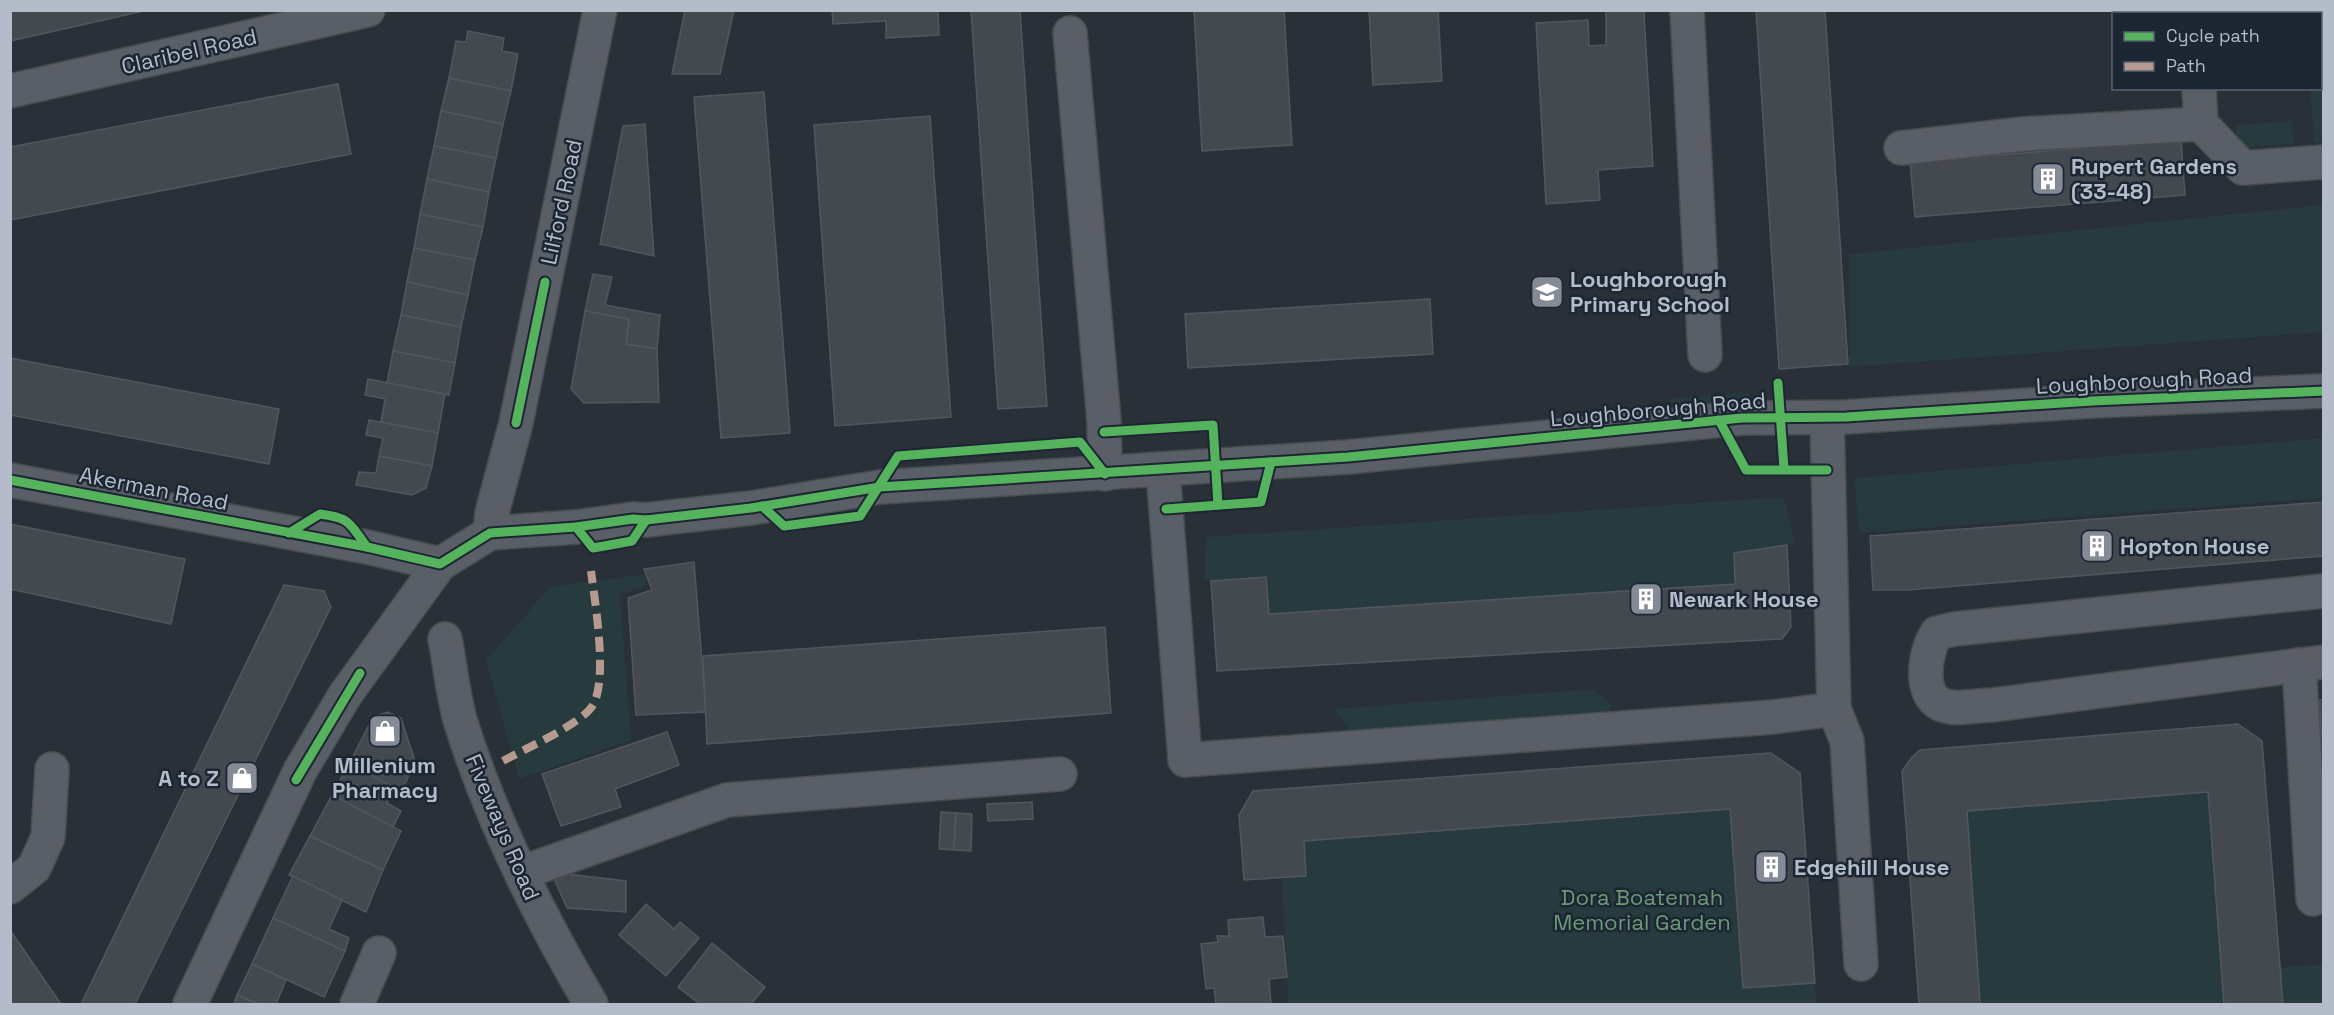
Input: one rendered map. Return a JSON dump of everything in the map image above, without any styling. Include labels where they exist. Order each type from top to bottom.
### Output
[{"type":"street","name":"Claribel Road","points":[[10,91],[368,10]]},
{"type":"street","name":"Lilford Road","points":[[490,533],[492,513],[516,423],[600,10]]},
{"type":"street","points":[[1687,10],[1705,355]]},
{"type":"street","points":[[1070,33],[1104,420],[1105,474]]},
{"type":"street","points":[[2199,90],[2201,124],[2243,168],[2324,162]]},
{"type":"street","points":[[1901,148],[2023,134],[2201,124]]},
{"type":"street","name":"Loughborough Road","points":[[190,1005],[300,771],[345,695],[440,564],[490,533],[576,527],[633,519],[646,520],[751,508],[880,487],[1348,457],[1742,418],[1827,418],[2092,401],[2324,391]]},
{"type":"street","points":[[1827,418],[1834,709],[1847,741],[1861,964]]},
{"type":"street","points":[[1163,470],[1185,760],[1773,717],[1834,709]]},
{"type":"street","name":"Akerman Road","points":[[10,480],[367,547],[440,564]]},
{"type":"street","points":[[2313,899],[2312,663],[1993,705],[1945,706],[1934,699],[1927,684],[1925,659],[1930,643],[1937,633],[1954,629],[2324,591]]},
{"type":"street","name":"Fiveways Road","points":[[445,639],[463,728],[484,791],[547,929],[591,1005]]},
{"type":"street","points":[[10,887],[34,868],[48,837],[52,769]]},
{"type":"street","points":[[521,873],[727,800],[1060,774]]},
{"type":"street","points":[[357,1005],[379,953]]},
{"type":"green space","points":[[2323,11],[2323,37],[2322,12],[2211,12]]},
{"type":"green space","points":[[2323,62],[2323,142],[2314,142],[2310,90],[2322,90]]},
{"type":"green space","points":[[2292,121],[2293,144],[2238,148],[2236,125]]},
{"type":"green space","points":[[2322,205],[2323,332],[1849,367],[1850,254]]},
{"type":"green space","points":[[1749,393],[1749,403],[1677,410],[1667,399]]},
{"type":"green space","points":[[2323,438],[2323,498],[1859,533],[1854,478]]},
{"type":"green space","points":[[1784,497],[1795,543],[1735,553],[1735,584],[1269,614],[1266,577],[1205,581],[1206,537]]},
{"type":"green space","points":[[646,574],[646,586],[620,594],[631,740],[519,779],[486,660],[550,587]]},
{"type":"green space","points":[[1593,689],[1612,705],[1597,726],[1357,739],[1334,709]]},
{"type":"green space","points":[[2208,792],[2224,1004],[1980,1004],[1967,811]]},
{"type":"green space","name":"Dora Boatemah Memorial Garden","points":[[1730,809],[1743,988],[1815,983],[1816,1004],[1288,1004],[1282,878],[1304,841]]},
{"type":"green space","points":[[2323,964],[2323,1004],[2283,1004],[2280,968]]},
{"type":"building","points":[[10,10],[148,10],[10,41]]},
{"type":"building","points":[[685,10],[734,10],[720,74],[672,74]]},
{"type":"building","points":[[832,10],[938,10],[939,35],[886,38],[886,21],[833,24]]},
{"type":"building","points":[[971,10],[1020,10],[1047,406],[998,409]]},
{"type":"building","points":[[1194,10],[1284,10],[1292,145],[1202,151]]},
{"type":"building","points":[[1369,10],[1438,10],[1442,81],[1373,85]]},
{"type":"building","points":[[1606,10],[1646,10],[1644,13],[1653,166],[1598,170],[1600,200],[1546,204],[1536,23],[1588,20],[1589,46],[1606,45]]},
{"type":"building","points":[[1756,10],[1825,10],[1848,364],[1779,369]]},
{"type":"building","points":[[468,31],[504,38],[502,51],[518,54],[511,91],[449,78],[456,41],[466,42]]},
{"type":"building","points":[[449,78],[511,91],[503,124],[441,111]]},
{"type":"building","points":[[338,84],[351,154],[10,220],[10,147]]},
{"type":"building","points":[[764,92],[790,433],[721,438],[694,97]]},
{"type":"building","points":[[441,111],[503,124],[496,158],[434,146]]},
{"type":"building","points":[[930,116],[951,417],[835,426],[814,125]]},
{"type":"building","points":[[645,124],[654,256],[600,244],[623,126]]},
{"type":"building","name":"Rupert Gardens (33-48)","points":[[2181,140],[2185,195],[1915,217],[1910,162]]},
{"type":"building","points":[[434,146],[496,158],[489,192],[427,179]]},
{"type":"building","points":[[427,179],[489,192],[483,227],[420,214]]},
{"type":"building","points":[[420,214],[483,227],[475,260],[414,248]]},
{"type":"building","points":[[414,248],[475,260],[468,295],[407,282]]},
{"type":"building","points":[[593,274],[612,277],[605,305],[660,315],[657,349],[626,344],[629,319],[585,311]]},
{"type":"building","points":[[407,282],[468,295],[461,327],[401,315]]},
{"type":"building","points":[[1430,299],[1433,354],[1188,368],[1185,314]]},
{"type":"building","points":[[585,311],[629,319],[626,344],[657,349],[659,402],[584,403],[571,389]]},
{"type":"building","points":[[401,315],[461,327],[455,363],[393,351]]},
{"type":"building","points":[[393,351],[455,363],[449,395],[387,383]]},
{"type":"building","points":[[10,358],[279,409],[269,464],[10,415]]},
{"type":"building","points":[[368,379],[445,394],[438,433],[381,422],[385,399],[365,395]]},
{"type":"building","points":[[369,420],[438,433],[432,466],[379,456],[383,438],[366,435]]},
{"type":"building","points":[[379,456],[432,466],[426,488],[412,495],[356,485],[359,472],[376,473]]},
{"type":"building","name":"Hopton House","points":[[2324,502],[2324,556],[1907,590],[1873,590],[1870,536]]},
{"type":"building","points":[[10,524],[185,559],[171,624],[10,589]]},
{"type":"building","name":"Newark House","points":[[1787,545],[1791,627],[1782,639],[1217,671],[1211,581],[1266,577],[1269,614],[1735,584],[1734,553]]},
{"type":"building","points":[[694,562],[706,712],[636,715],[628,598],[652,590],[644,569]]},
{"type":"building","points":[[284,585],[324,591],[331,607],[135,1004],[81,1004]]},
{"type":"building","points":[[1105,627],[1111,713],[707,744],[703,656]]},
{"type":"building","points":[[2319,700],[2324,700],[2324,770]]},
{"type":"building","points":[[387,712],[401,718],[418,770],[411,771],[401,792],[349,764],[373,717]]},
{"type":"building","points":[[2238,724],[2262,741],[2283,1004],[2224,1004],[2208,792],[1967,811],[1980,1004],[1919,1004],[1902,771],[1912,757],[1920,750]]},
{"type":"building","points":[[667,732],[679,765],[615,789],[621,807],[561,826],[542,774]]},
{"type":"building","name":"Edgehill House","points":[[1771,753],[1800,773],[1815,983],[1743,988],[1730,809],[1304,841],[1306,876],[1244,880],[1239,815],[1253,791]]},
{"type":"building","points":[[349,764],[395,788],[387,803],[401,811],[393,827],[332,795]]},
{"type":"building","points":[[332,795],[401,831],[383,870],[310,836]]},
{"type":"building","points":[[1032,802],[1033,819],[988,821],[987,804]]},
{"type":"building","points":[[941,812],[956,813],[954,850],[939,849]]},
{"type":"building","points":[[956,813],[972,814],[971,851],[954,850]]},
{"type":"building","points":[[310,836],[383,870],[366,912],[289,875]]},
{"type":"building","points":[[551,872],[626,881],[626,912],[567,908]]},
{"type":"building","points":[[293,876],[342,900],[329,929],[349,938],[345,951],[273,918]]},
{"type":"building","points":[[646,904],[674,929],[680,922],[699,938],[666,976],[619,935]]},
{"type":"building","points":[[1263,917],[1265,937],[1283,936],[1287,977],[1269,979],[1271,1004],[1216,1004],[1214,988],[1206,989],[1201,944],[1218,942],[1217,936],[1229,936],[1228,920]]},
{"type":"building","points":[[273,918],[345,951],[324,997],[252,964]]},
{"type":"building","points":[[10,930],[61,1004],[10,1004]]},
{"type":"building","points":[[712,943],[765,987],[751,1004],[700,1004],[678,987]]},
{"type":"building","points":[[252,964],[286,980],[276,1004],[259,1004],[237,995]]},
{"type":"building","points":[[237,995],[259,1004],[234,1004]]},
{"type":"marked path","points":[[503,761],[565,728],[593,705],[600,677],[600,659],[591,571]]},
{"type":"cycle path","points":[[516,423],[545,282]]},
{"type":"cycle path","points":[[1778,383],[1784,469]]},
{"type":"cycle path","points":[[10,480],[367,547],[440,564],[490,533],[576,527],[633,519],[646,520],[751,508],[880,487],[1348,457],[1742,418],[1846,417],[2092,401],[2324,391]]},
{"type":"cycle path","points":[[1719,420],[1746,470],[1827,470]]},
{"type":"cycle path","points":[[1104,432],[1213,425],[1218,505]]},
{"type":"cycle path","points":[[762,506],[784,526],[860,516],[898,456],[1080,442],[1105,474]]},
{"type":"cycle path","points":[[1166,509],[1261,502],[1271,462]]},
{"type":"cycle path","points":[[289,533],[320,514],[338,517],[352,527],[367,547]]},
{"type":"cycle path","points":[[576,527],[593,548],[632,541],[646,520]]},
{"type":"cycle path","points":[[296,780],[360,673]]},
{"type":"place","name":"Rupert Gardens (33-48)","points":[[2048,179]]},
{"type":"place","name":"Loughborough Primary School","points":[[1547,292]]},
{"type":"place","name":"Hopton House","points":[[2097,546]]},
{"type":"place","name":"Newark House","points":[[1646,599]]},
{"type":"place","name":"Millenium Pharmacy","points":[[385,731]]},
{"type":"place","name":"A to Z","points":[[242,778]]},
{"type":"place","name":"Edgehill House","points":[[1771,867]]}]
